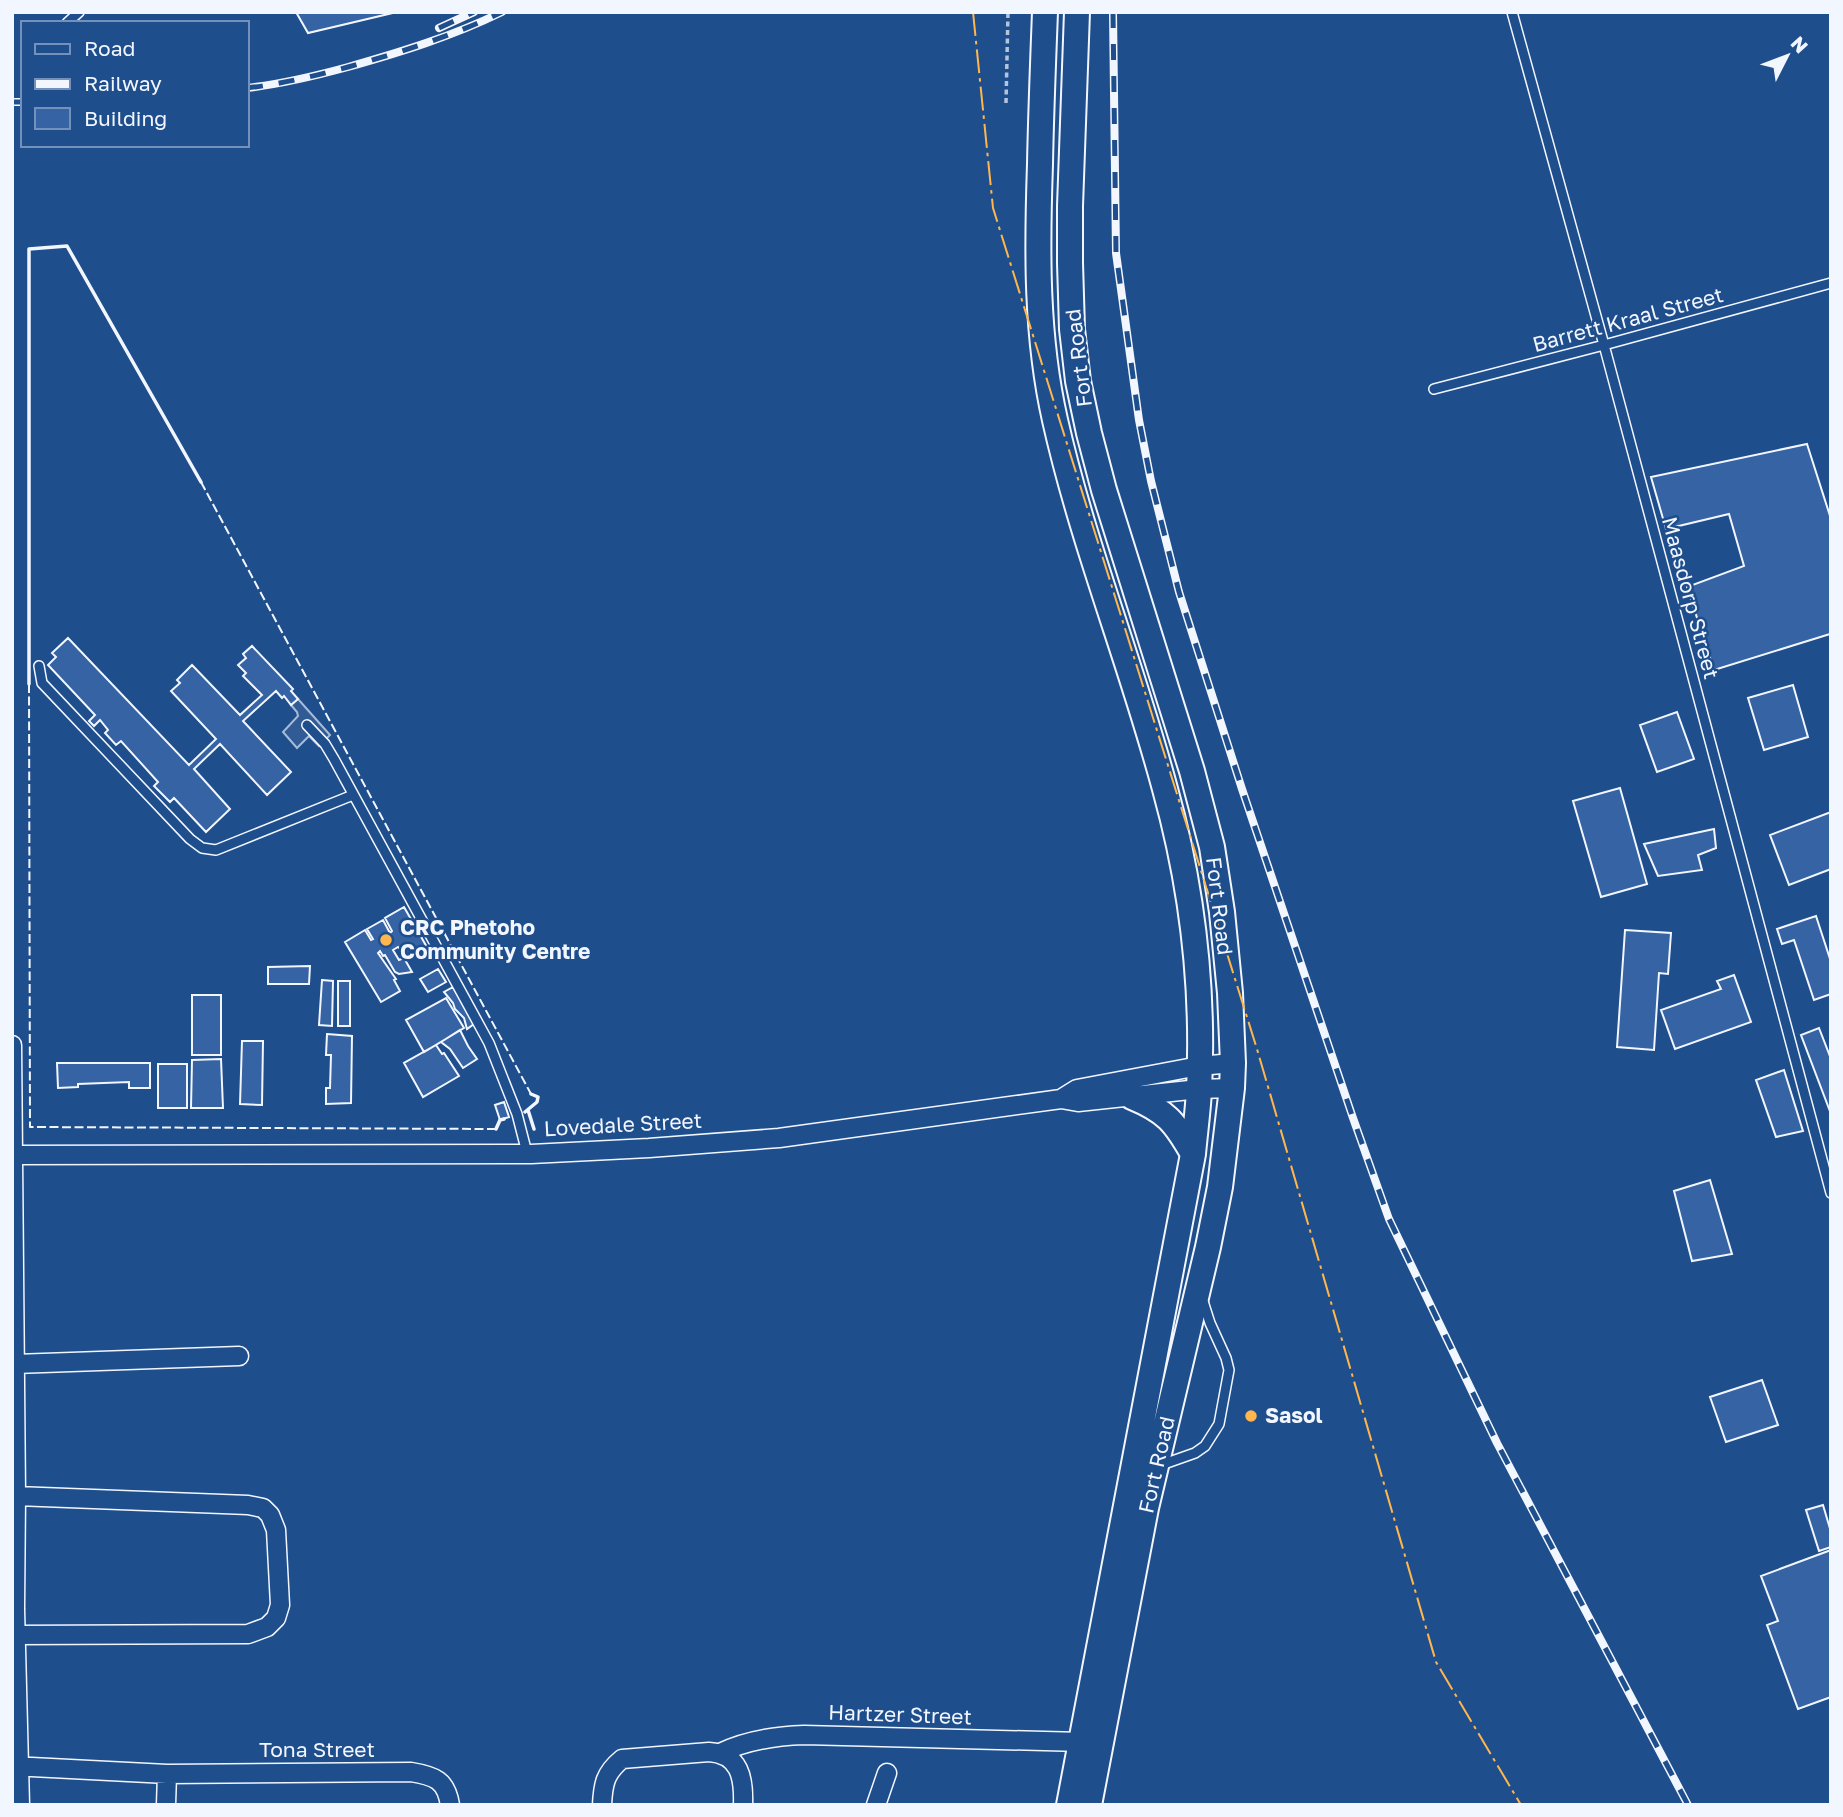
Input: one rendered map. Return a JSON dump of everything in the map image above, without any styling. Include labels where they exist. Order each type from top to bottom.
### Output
[{"type":"main road","name":"Fort Road","points":[[1045,12],[1038,260],[1045,366],[1054,419],[1078,507],[1165,789],[1181,858],[1194,934],[1199,1003],[1199,1078],[1193,1154],[1069,1805]]},
{"type":"main road","name":"Fort Road","points":[[1077,12],[1070,264],[1078,381],[1104,490],[1192,771],[1212,847],[1230,993],[1233,1063],[1220,1186],[1156,1467],[1089,1805]]},
{"type":"main road","points":[[1038,260],[1070,264]]},
{"type":"main road","points":[[1132,1097],[1166,1115],[1179,1130],[1193,1154]]},
{"type":"street","points":[[12,1045],[16,1496],[13,1609],[16,1635],[16,1766],[20,1805]]},
{"type":"street","points":[[1062,1098],[1077,1089],[1199,1078],[1233,1063]]},
{"type":"street","name":"Lovedale Street","points":[[13,1155],[527,1153],[649,1148],[779,1138],[1062,1098],[1078,1102],[1132,1097],[1199,1078],[1232,1088]]},
{"type":"street","points":[[15,1364],[239,1356]]},
{"type":"street","points":[[16,1496],[248,1505],[263,1508],[270,1515],[276,1530],[281,1605],[276,1618],[267,1628],[248,1634],[16,1635]]},
{"type":"street","name":"Hartzer Street","points":[[602,1805],[607,1777],[612,1767],[622,1759],[720,1752],[776,1736],[1082,1742]]},
{"type":"street","points":[[720,1752],[736,1765],[741,1776],[743,1805]]},
{"type":"street","name":"Tona Street","points":[[16,1766],[167,1774],[411,1772],[436,1779],[444,1786],[450,1805]]},
{"type":"street","points":[[876,1805],[887,1773]]},
{"type":"street","points":[[166,1805],[167,1774]]},
{"type":"lane","name":"Maasdorp Street","points":[[1512,12],[1831,1193]]},
{"type":"lane","name":"Barrett Kraal Street","points":[[1434,389],[1831,283]]},
{"type":"lane","points":[[40,666],[42,682],[190,839],[202,848],[216,850],[353,795]]},
{"type":"lane","points":[[307,725],[325,744],[489,1043],[517,1114],[527,1153]]},
{"type":"lane","points":[[1156,1467],[1205,1446],[1219,1424],[1229,1370],[1199,1286]]},
{"type":"path","points":[[1006,103],[1009,12]]},
{"type":"shaded area","points":[[298,699],[330,735],[319,746],[309,736],[297,748],[283,732],[298,716],[291,705]]},
{"type":"building","points":[[296,12],[397,12],[308,33]]},
{"type":"building","points":[[1807,444],[1831,519],[1831,636],[1830,634],[1714,670],[1687,587],[1744,566],[1729,514],[1666,529],[1651,477]]},
{"type":"building","points":[[68,638],[189,765],[216,739],[171,691],[180,683],[177,680],[192,665],[240,715],[262,695],[243,676],[246,673],[238,665],[246,658],[243,654],[252,646],[293,689],[291,691],[298,699],[291,705],[276,691],[243,721],[291,772],[267,795],[220,744],[194,769],[230,809],[206,832],[174,798],[170,802],[154,786],[158,782],[121,741],[116,745],[105,733],[108,730],[100,720],[94,726],[89,721],[95,715],[48,665],[56,657],[52,653]]},
{"type":"building","points":[[1793,685],[1808,737],[1764,750],[1748,698]]},
{"type":"building","points":[[1677,712],[1694,759],[1657,772],[1640,725]]},
{"type":"building","points":[[1620,788],[1647,884],[1601,897],[1573,801]]},
{"type":"building","points":[[1831,812],[1831,869],[1789,885],[1770,835]]},
{"type":"building","points":[[1714,829],[1716,848],[1698,855],[1702,870],[1658,876],[1644,844]]},
{"type":"building","points":[[404,907],[428,949],[409,960],[402,948],[393,950],[399,960],[404,958],[412,972],[399,974],[385,955],[380,951],[378,953],[396,979],[394,980],[400,991],[381,1002],[345,942],[365,930],[371,940],[373,939],[367,929],[383,920],[390,933],[392,931],[385,918]]},
{"type":"building","points":[[1816,916],[1831,962],[1831,994],[1814,1000],[1794,940],[1782,944],[1777,929]]},
{"type":"building","points":[[1625,930],[1671,933],[1668,974],[1659,973],[1654,1050],[1617,1047]]},
{"type":"building","points":[[310,966],[309,984],[268,984],[268,967]]},
{"type":"building","points":[[438,969],[446,982],[428,992],[420,979]]},
{"type":"building","points":[[1734,975],[1751,1022],[1675,1049],[1661,1010],[1721,989],[1717,981]]},
{"type":"building","points":[[322,980],[333,981],[332,1026],[319,1025]]},
{"type":"building","points":[[338,981],[350,981],[350,1026],[338,1026]]},
{"type":"building","points":[[453,987],[474,1024],[467,1029],[464,1018],[444,992]]},
{"type":"building","points":[[192,995],[221,995],[221,1055],[192,1055]]},
{"type":"building","points":[[446,998],[464,1028],[424,1052],[406,1020]]},
{"type":"building","points":[[1819,1028],[1831,1059],[1831,1114],[1801,1035]]},
{"type":"building","points":[[460,1030],[477,1059],[463,1068],[450,1049],[441,1042]]},
{"type":"building","points":[[327,1034],[352,1036],[351,1103],[326,1104],[326,1088],[330,1088],[331,1055],[326,1055]]},
{"type":"building","points":[[242,1041],[263,1041],[262,1105],[240,1104]]},
{"type":"building","points":[[436,1045],[459,1076],[423,1097],[404,1063]]},
{"type":"building","points":[[221,1059],[223,1108],[191,1108],[192,1060]]},
{"type":"building","points":[[57,1063],[150,1063],[150,1088],[129,1088],[129,1082],[78,1084],[78,1087],[58,1088]]},
{"type":"building","points":[[158,1064],[187,1064],[187,1108],[158,1108]]},
{"type":"building","points":[[1784,1070],[1803,1131],[1776,1137],[1756,1080]]},
{"type":"building","points":[[504,1102],[509,1117],[500,1120],[495,1105]]},
{"type":"building","points":[[1710,1180],[1732,1254],[1692,1261],[1674,1191]]},
{"type":"building","points":[[1762,1380],[1778,1425],[1726,1442],[1710,1397]]},
{"type":"building","points":[[1823,1505],[1831,1532],[1831,1547],[1819,1551],[1806,1510]]},
{"type":"building","points":[[1831,1550],[1831,1697],[1798,1709],[1767,1625],[1778,1621],[1761,1576]]},
{"type":"railway","points":[[439,28],[474,12]]},
{"type":"railway","points":[[248,88],[311,77],[348,67],[446,36],[502,12]]},
{"type":"railway","points":[[1113,12],[1116,253],[1139,420],[1151,481],[1179,592],[1242,789],[1389,1219],[1497,1443],[1688,1805]]},
{"type":"railway","points":[[12,102],[21,102]]},
{"type":"fence","points":[[201,482],[531,1094]]},
{"type":"fence","points":[[29,684],[30,1127],[496,1129]]},
{"type":"wall","points":[[29,684],[29,249],[67,246],[201,482]]},
{"type":"wall","points":[[525,1112],[537,1102],[538,1097],[531,1094]]},
{"type":"wall","points":[[528,1110],[534,1129]]},
{"type":"wall","points":[[496,1129],[500,1120],[504,1119]]},
{"type":"power","points":[[973,12],[993,208],[1257,1049],[1436,1662],[1521,1805]]},
{"type":"place","name":"CRC Phetoho Community Centre","points":[[386,940]]},
{"type":"place","name":"Sasol","points":[[1251,1416]]}]
